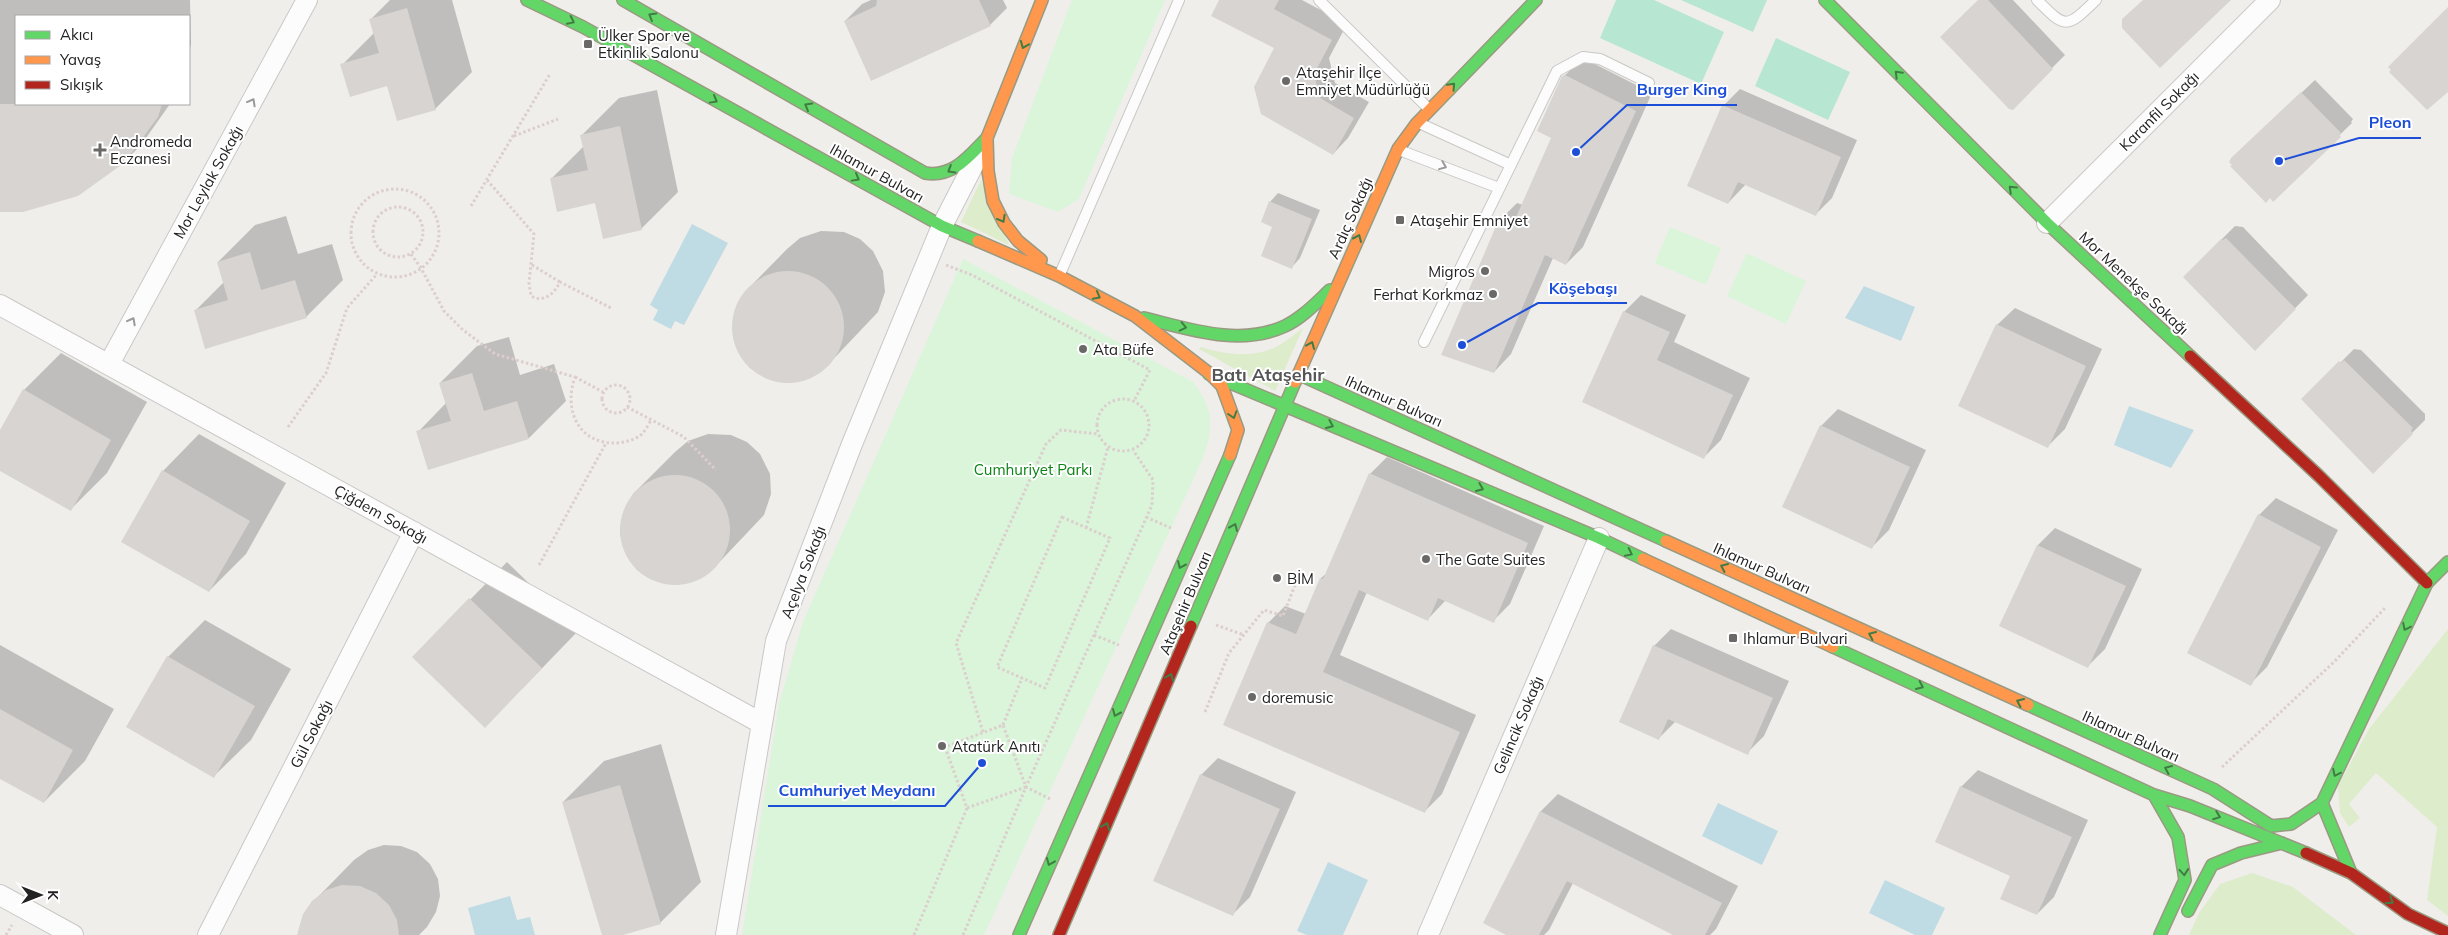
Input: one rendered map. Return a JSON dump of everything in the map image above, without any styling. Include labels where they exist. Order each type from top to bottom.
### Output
[{"type":"main road","name":"Ihlamur Bulvarı","points":[[527,0],[592,32],[942,226],[1060,276],[1135,316],[1209,374],[1285,406],[1604,527],[2209,787],[2271,826],[2278,828],[2286,827],[2322,803]]},
{"type":"main road","name":"Ihlamur Bulvarı","points":[[623,0],[925,173],[934,176],[953,170],[987,138]]},
{"type":"main road","points":[[1042,0],[987,138],[988,170],[993,201],[1004,223],[1018,241],[1060,276]]},
{"type":"main road","name":"Ardıç Sokağı","points":[[1135,316],[1228,337],[1249,337],[1282,327],[1303,315],[1338,282],[1398,149],[1417,122],[1536,0]]},
{"type":"main road","name":"Mor Menekşe Sokağı","points":[[1825,0],[2047,223],[2319,476],[2427,583]]},
{"type":"main road","name":"Ataşehir Bulvarı","points":[[1059,935],[1285,406],[1300,375],[1338,282]]},
{"type":"main road","name":"Ataşehir Bulvarı","points":[[1019,935],[1235,443],[1238,430],[1230,406],[1222,386],[1209,374]]},
{"type":"main road","name":"Ihlamur Bulvarı","points":[[1300,375],[1604,527],[1751,611],[1884,670],[2154,795],[2190,806],[2350,873],[2408,914]]},
{"type":"main road","points":[[2350,873],[2322,803],[2427,583],[2448,562]]},
{"type":"main road","points":[[2154,795],[2178,837],[2185,880],[2160,935]]},
{"type":"main road","points":[[2185,918],[2212,864],[2241,853],[2282,843]]},
{"type":"main road","points":[[2408,914],[2448,933]]},
{"type":"main road","points":[[2408,914],[2431,935]]},
{"type":"street","name":"Mor Leylak Sokağı","points":[[109,364],[307,0]]},
{"type":"street","name":"Karanfil Sokağı","points":[[2047,223],[2270,0]]},
{"type":"street","name":"Açelya Sokağı","points":[[726,935],[776,641],[852,444],[942,226],[987,138]]},
{"type":"street","name":"Çiğdem Sokağı","points":[[0,305],[761,723]]},
{"type":"street","name":"Gelincik Sokağı","points":[[1428,935],[1604,527]]},
{"type":"street","name":"Gül Sokağı","points":[[208,935],[414,532]]},
{"type":"street","points":[[0,895],[73,935]]},
{"type":"lane","points":[[1060,276],[1179,0]]},
{"type":"lane","points":[[1319,0],[1430,109]]},
{"type":"lane","points":[[2037,0],[2057,20],[2064,23],[2076,20],[2096,0]]},
{"type":"lane","points":[[1424,342],[1557,71],[1583,57],[1600,59],[1649,83]]},
{"type":"lane","points":[[1417,122],[1511,165]]},
{"type":"lane","points":[[1398,149],[1499,188]]},
{"type":"path","points":[[471,206],[550,74]]},
{"type":"path","points":[[513,136],[558,119]]},
{"type":"path","points":[[487,180],[534,234],[529,283],[531,296],[537,299],[548,297],[560,282]]},
{"type":"path","points":[[391,189],[406,190],[419,196],[430,206],[437,219],[439,233],[437,248],[430,261],[421,268],[406,276],[391,278],[377,274],[365,266],[356,254],[351,240],[351,226],[356,212],[365,200],[377,193],[391,189]]},
{"type":"path","points":[[400,207],[408,209],[420,219],[423,234],[421,242],[411,254],[394,257],[386,254],[374,242],[374,224],[384,211],[400,207]]},
{"type":"path","points":[[411,254],[421,268],[444,311],[463,330],[495,354],[575,377],[604,392]]},
{"type":"path","points":[[532,266],[611,308]]},
{"type":"path","points":[[288,427],[326,373],[347,308],[377,274]]},
{"type":"path","points":[[972,276],[1150,370],[1134,401]]},
{"type":"path","points":[[575,377],[570,391],[570,406],[575,420],[594,440],[606,443],[630,440],[643,433],[651,420]]},
{"type":"path","points":[[614,386],[623,388],[628,394],[627,407],[620,412],[607,410],[602,401],[604,392],[614,386]]},
{"type":"path","points":[[1117,400],[1134,401],[1146,413],[1149,430],[1140,445],[1133,450],[1116,451],[1108,448],[1098,434],[1098,417],[1102,409],[1117,400]]},
{"type":"path","points":[[627,407],[684,437],[716,470]]},
{"type":"path","points":[[983,732],[956,643],[1046,444],[1061,430],[1098,434]]},
{"type":"path","points":[[539,565],[606,443]]},
{"type":"path","points":[[1086,528],[1108,448]]},
{"type":"path","points":[[963,935],[1026,787],[1152,505],[1153,480],[1133,450]]},
{"type":"path","points":[[1062,517],[1110,538],[1046,688],[1022,678],[997,667],[1062,517]]},
{"type":"path","points":[[1205,712],[1229,653],[1264,610],[1283,616],[1295,585]]},
{"type":"path","points":[[2209,787],[2392,601]]},
{"type":"path","points":[[1022,678],[1004,725],[1026,787],[1073,810]]},
{"type":"path","points":[[914,935],[967,808],[945,747],[1004,725]]},
{"type":"path","points":[[967,808],[1026,787]]},
{"type":"green space","points":[[1072,0],[1165,0],[1079,199],[1058,212],[1009,194],[1012,158]]},
{"type":"green space","points":[[1616,0],[1654,0],[1724,32],[1701,84],[1600,38]]},
{"type":"green space","points":[[1681,0],[1767,0],[1753,32]]},
{"type":"green space","points":[[1776,38],[1850,72],[1828,120],[1755,86]]},
{"type":"green space","points":[[981,180],[1009,245],[961,222]]},
{"type":"green space","points":[[1670,227],[1721,248],[1706,285],[1655,263]]},
{"type":"green space","points":[[1747,253],[1806,281],[1786,324],[1727,296]]},
{"type":"green space","name":"Cumhuriyet Parkı","points":[[963,259],[1193,382],[1205,401],[1210,418],[1207,447],[984,935],[742,935],[779,704],[803,622]]},
{"type":"green space","points":[[1303,328],[1275,391],[1199,349],[1201,347],[1231,354],[1263,352],[1281,344]]},
{"type":"green space","points":[[2448,629],[2448,916],[2427,900],[2437,827],[2376,773],[2349,804],[2360,818],[2349,827],[2340,813],[2338,786],[2369,729]]},
{"type":"green space","points":[[2252,873],[2293,887],[2356,935],[2189,935],[2199,913],[2220,884]]},
{"type":"water","points":[[692,224],[728,243],[684,325],[675,321],[671,329],[653,320],[658,310],[650,305]]},
{"type":"water","points":[[1864,286],[1915,307],[1901,341],[1845,318]]},
{"type":"water","points":[[2129,406],[2194,430],[2171,468],[2114,445]]},
{"type":"water","points":[[1718,803],[1778,831],[1762,865],[1702,836]]},
{"type":"water","points":[[1328,862],[1368,880],[1343,935],[1307,935],[1297,931]]},
{"type":"water","points":[[1885,880],[1945,908],[1932,935],[1915,935],[1869,913]]},
{"type":"water","points":[[510,896],[517,920],[530,917],[535,935],[475,935],[468,908]]},
{"type":"building","points":[[877,0],[979,0],[991,26],[871,81],[844,21],[876,6]]},
{"type":"building","name":"Ataşehir İlçe Emniyet Müdürlüğü","points":[[1219,0],[1279,0],[1274,9],[1332,40],[1314,74],[1320,98],[1354,118],[1333,155],[1261,114],[1254,87],[1274,48],[1211,16]]},
{"type":"building","points":[[1978,0],[1988,0],[2053,69],[2013,110],[2009,109],[1940,37]]},
{"type":"building","points":[[2143,0],[2231,0],[2160,68],[2122,28],[2122,19]]},
{"type":"building","points":[[2448,7],[2448,92],[2427,110],[2389,72],[2391,70],[2388,67]]},
{"type":"building","points":[[407,8],[436,110],[397,121],[387,86],[350,97],[340,64],[379,53],[369,19]]},
{"type":"building","points":[[1565,75],[1636,111],[1566,265],[1545,255],[1494,373],[1441,355],[1499,219],[1513,224],[1551,138],[1537,131],[1562,76]]},
{"type":"building","points":[[2301,92],[2341,133],[2339,135],[2341,137],[2273,202],[2270,198],[2266,203],[2230,166],[2232,165],[2229,162]]},
{"type":"building","points":[[0,104],[162,105],[158,117],[124,163],[78,196],[23,212],[0,212]]},
{"type":"building","points":[[1722,105],[1841,157],[1816,216],[1738,182],[1728,204],[1687,186]]},
{"type":"building","points":[[620,126],[642,230],[603,239],[595,203],[557,212],[550,178],[588,170],[580,135]]},
{"type":"building","points":[[1269,201],[1312,219],[1292,269],[1261,256],[1272,227],[1261,222]]},
{"type":"building","points":[[2226,238],[2296,309],[2255,351],[2183,277],[2221,239]]},
{"type":"building","points":[[250,252],[261,290],[295,280],[307,318],[205,349],[194,310],[228,300],[217,262]]},
{"type":"building","points":[[788,271],[809,275],[828,287],[840,306],[844,327],[840,348],[828,367],[809,379],[788,383],[767,379],[748,367],[736,348],[732,327],[736,306],[748,287],[767,275]]},
{"type":"building","points":[[1623,311],[1670,332],[1657,360],[1733,395],[1704,459],[1582,402]]},
{"type":"building","points":[[1996,324],[2086,366],[2048,448],[1958,406]]},
{"type":"building","points":[[2344,360],[2413,428],[2411,430],[2413,434],[2373,474],[2301,399],[2339,361],[2341,363]]},
{"type":"building","points":[[472,373],[484,411],[517,401],[529,439],[428,470],[416,431],[451,421],[439,383]]},
{"type":"building","points":[[23,389],[111,440],[71,511],[0,471],[0,430]]},
{"type":"building","points":[[1820,425],[1910,467],[1872,549],[1782,507]]},
{"type":"building","points":[[162,470],[250,521],[209,592],[121,542]]},
{"type":"building","points":[[1369,473],[1528,543],[1494,623],[1438,598],[1428,621],[1359,590],[1323,672],[1460,732],[1425,813],[1223,725],[1267,622],[1296,634],[1320,578],[1323,579]]},
{"type":"building","points":[[675,475],[696,479],[714,491],[726,509],[730,530],[726,551],[714,569],[696,581],[675,585],[654,581],[636,569],[624,551],[620,530],[624,509],[636,491],[654,479]]},
{"type":"building","points":[[2258,514],[2321,547],[2251,686],[2187,653]]},
{"type":"building","points":[[2037,545],[2126,586],[2088,668],[1999,626]]},
{"type":"building","points":[[469,598],[542,668],[485,728],[412,657]]},
{"type":"building","points":[[1653,645],[1773,698],[1748,755],[1668,719],[1659,740],[1619,722]]},
{"type":"building","points":[[167,656],[255,706],[214,778],[126,727]]},
{"type":"building","points":[[0,709],[73,750],[44,803],[0,779]]},
{"type":"building","points":[[1200,774],[1280,809],[1233,916],[1153,881]]},
{"type":"building","points":[[620,785],[661,924],[623,935],[602,935],[562,802]]},
{"type":"building","points":[[1960,786],[2072,837],[2037,915],[2000,899],[2010,876],[1935,842]]},
{"type":"building","points":[[1540,811],[1722,903],[1705,935],[1673,935],[1567,881],[1539,935],[1506,935],[1483,923]]},
{"type":"building","points":[[342,885],[360,886],[376,893],[389,905],[397,920],[399,935],[297,935],[303,914],[312,901],[326,890]]},
{"type":"traffic: fast","points":[[527,0],[583,27],[942,226],[978,241]]},
{"type":"traffic: fast","points":[[623,0],[925,173],[935,174],[952,169],[967,158],[987,138]]},
{"type":"traffic: fast","points":[[1449,90],[1536,0]]},
{"type":"traffic: fast","points":[[1825,0],[2047,223],[2190,356]]},
{"type":"traffic: fast","points":[[1144,318],[1214,334],[1250,335],[1268,332],[1291,323],[1309,310],[1330,290]]},
{"type":"traffic: fast","points":[[1209,374],[1599,538],[1643,559]]},
{"type":"traffic: fast","points":[[1300,375],[1666,541]]},
{"type":"traffic: fast","points":[[1191,626],[1295,382]]},
{"type":"traffic: fast","points":[[1019,935],[1230,455]]},
{"type":"traffic: fast","points":[[2351,873],[2322,803],[2427,583],[2448,562]]},
{"type":"traffic: fast","points":[[1833,647],[2154,795],[2190,806],[2306,853]]},
{"type":"traffic: fast","points":[[2028,705],[2213,789],[2271,826],[2291,824],[2322,803]]},
{"type":"traffic: fast","points":[[2154,795],[2178,837],[2185,880],[2160,935]]},
{"type":"traffic: fast","points":[[2188,911],[2212,865],[2241,853],[2282,843]]},
{"type":"traffic: slow","points":[[1041,260],[1018,241],[1004,223],[993,201],[988,171],[987,138],[1042,0]]},
{"type":"traffic: slow","points":[[1295,382],[1398,149],[1417,123],[1449,90]]},
{"type":"traffic: slow","points":[[978,241],[1059,276],[1135,316],[1209,373],[1222,386],[1238,430],[1230,455]]},
{"type":"traffic: slow","points":[[1666,541],[2028,705]]},
{"type":"traffic: slow","points":[[1643,559],[1833,647]]},
{"type":"traffic: jam","points":[[2190,356],[2319,476],[2427,583]]},
{"type":"traffic: jam","points":[[1059,935],[1191,626]]},
{"type":"traffic: jam","points":[[2306,853],[2351,873],[2408,914],[2448,933]]},
{"type":"place","name":"Ülker Spor ve Etkinlik Salonu","points":[[588,44]]},
{"type":"place","name":"Ataşehir İlçe Emniyet Müdürlüğü","points":[[1286,81]]},
{"type":"place","name":"Andromeda Eczanesi","points":[[100,150]]},
{"type":"place","name":"Burger King","points":[[1576,152]]},
{"type":"place","name":"Pleon","points":[[2279,161]]},
{"type":"place","name":"Ataşehir Emniyet","points":[[1400,220]]},
{"type":"place","name":"Migros","points":[[1485,271]]},
{"type":"place","name":"Ferhat Korkmaz","points":[[1493,294]]},
{"type":"place","name":"Köşebaşı","points":[[1462,345]]},
{"type":"place","name":"Ata Büfe","points":[[1083,349]]},
{"type":"place","name":"The Gate Suites","points":[[1426,559]]},
{"type":"place","name":"BİM","points":[[1277,578]]},
{"type":"place","name":"Ihlamur Bulvari","points":[[1733,638]]},
{"type":"place","name":"doremusic","points":[[1252,697]]},
{"type":"place","name":"Atatürk Anıtı","points":[[942,746]]},
{"type":"place","name":"Cumhuriyet Meydanı","points":[[982,763]]},
{"type":"district","name":"Batı Ataşehir","points":[[1268,374]]}]
